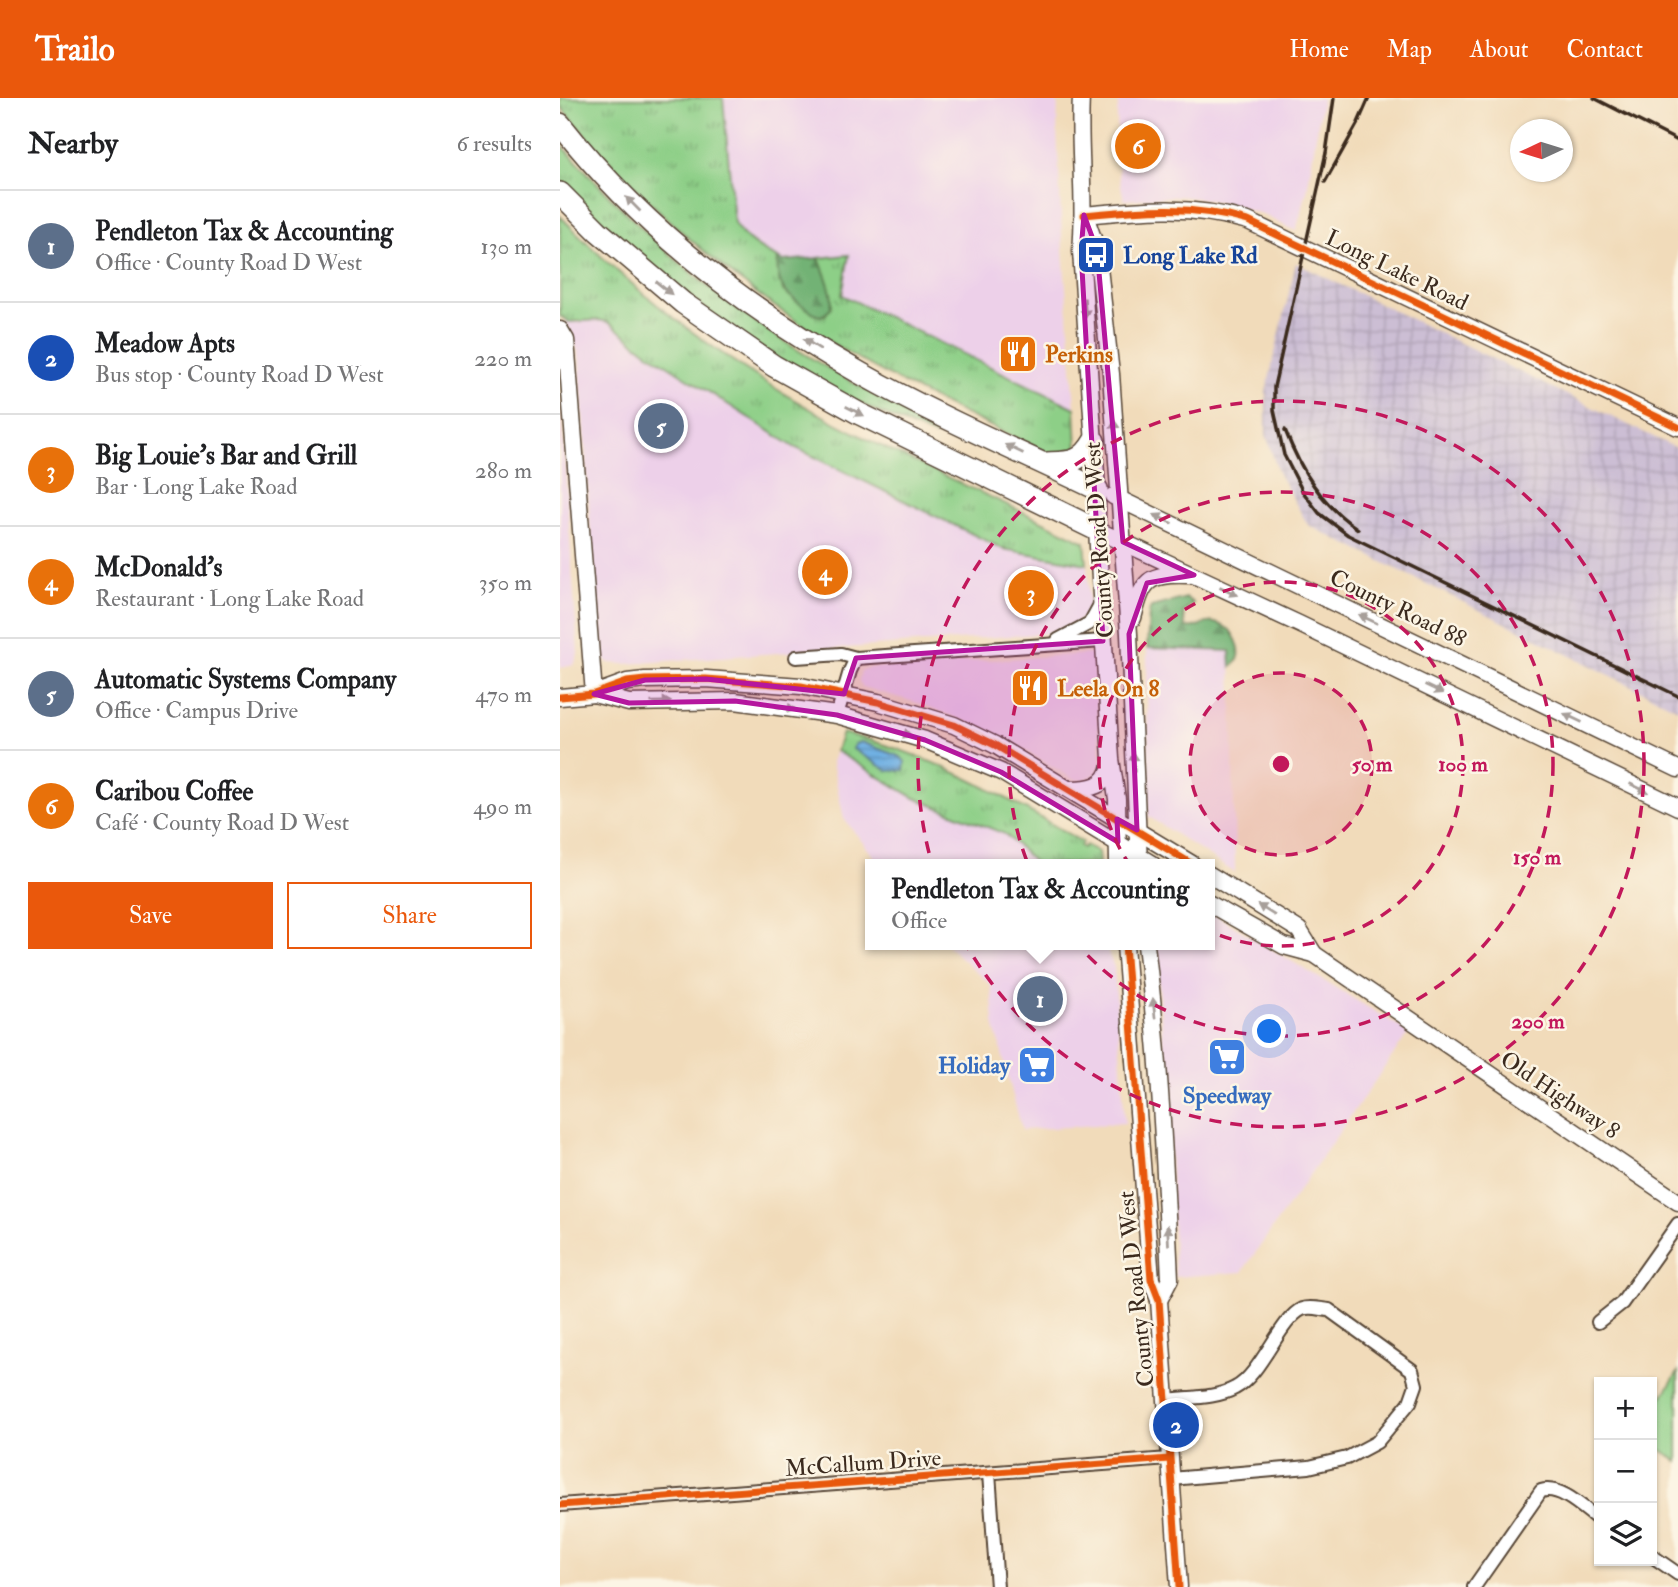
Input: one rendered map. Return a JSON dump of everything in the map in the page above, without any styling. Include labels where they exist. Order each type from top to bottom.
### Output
[{"type":"highway","points":[[560,124],[601,172],[642,213],[712,275],[765,314],[863,374],[1097,489]]},
{"type":"highway","points":[[560,192],[598,231],[647,274],[729,337],[774,366],[860,414],[1097,530]]},
{"type":"highway","points":[[1043,463],[1070,462],[1086,455],[1094,441]]},
{"type":"main road","name":"County Road D West","points":[[1081,98],[1079,130],[1084,215],[1081,251],[1097,489],[1103,641],[1111,759],[1117,799],[1118,859]]},
{"type":"main road","name":"Long Lake Road","points":[[1084,215],[1174,208],[1200,209],[1248,221],[1678,427]]},
{"type":"main road","name":"County Road D West","points":[[1084,215],[1097,250],[1111,374],[1129,634],[1137,830],[1143,859]]},
{"type":"main road","points":[[560,330],[566,340],[590,674],[594,694]]},
{"type":"main road","name":"County Road 88","points":[[1097,489],[1678,769]]},
{"type":"main road","points":[[1097,530],[1678,807]]},
{"type":"main road","points":[[1129,634],[1137,597],[1147,583],[1169,575],[1194,575]]},
{"type":"main road","points":[[560,697],[594,694],[627,682],[706,679],[801,685],[913,711],[954,725],[1004,749],[1184,859]]},
{"type":"main road","points":[[594,694],[629,702],[735,701],[837,715],[925,740],[1001,772],[1118,842],[1140,859]]},
{"type":"main road","points":[[1067,789],[1089,789],[1099,785],[1111,768],[1111,759]]},
{"type":"main road","name":"Old Highway 8","points":[[1215,878],[1298,930],[1314,954]]},
{"type":"main road","name":"Old Highway 8","points":[[1215,907],[1284,946],[1314,954],[1678,1202]]},
{"type":"main road","name":"County Road D West","points":[[1125,950],[1151,1279],[1158,1300],[1179,1587]]},
{"type":"main road","name":"County Road D West","points":[[1147,950],[1163,1128],[1170,1279],[1158,1300]]},
{"type":"street","points":[[1045,645],[1068,637],[1090,623],[1102,601]]},
{"type":"street","points":[[796,657],[841,654],[856,659],[1103,641]]},
{"type":"street","points":[[837,715],[856,659]]},
{"type":"street","points":[[1598,1322],[1622,1303],[1678,1224]]},
{"type":"street","points":[[1166,1400],[1214,1395],[1236,1388],[1249,1377],[1291,1319],[1301,1310],[1314,1308],[1329,1310],[1399,1360],[1412,1370],[1416,1385],[1410,1402],[1377,1442],[1347,1458],[1309,1467],[1171,1479]]},
{"type":"street","name":"McCallum Drive","points":[[560,1505],[1169,1460]]},
{"type":"street","points":[[989,1473],[996,1587]]},
{"type":"street","points":[[1474,1587],[1536,1496],[1548,1489],[1559,1492],[1594,1516]]},
{"type":"street","points":[[1657,1559],[1678,1574]]},
{"type":"highlighted area","points":[[1084,215],[1097,250],[1123,542],[1194,575],[1147,583],[1129,634],[1137,830],[1117,819],[1118,842],[1001,772],[925,740],[837,715],[735,701],[629,703],[594,694],[645,680],[706,679],[844,694],[856,658],[1103,641],[1081,251]]},
{"type":"shaded area","points":[[723,98],[1058,98],[1062,237],[1075,408],[842,295],[849,255],[783,261],[759,249],[739,232],[732,214]]},
{"type":"shaded area","points":[[1119,98],[1322,98],[1307,191],[1296,231],[1259,213],[1205,199],[1178,196],[1124,200],[1119,176]]},
{"type":"shaded area","points":[[1296,263],[1678,449],[1678,709],[1308,525],[1278,472],[1266,434],[1266,392]]},
{"type":"shaded area","points":[[563,319],[575,323],[599,320],[608,322],[647,352],[794,447],[1003,549],[1087,564],[1090,609],[1073,627],[1051,633],[609,663],[601,655],[598,644],[579,355]]},
{"type":"shaded area","points":[[560,397],[578,654],[574,665],[560,668]]},
{"type":"shaded area","points":[[1147,648],[1231,651],[1235,873],[1148,816]]},
{"type":"shaded area","points":[[1090,654],[1093,656],[1101,764],[1097,773],[1083,780],[1074,779],[1020,747],[967,722],[918,703],[863,687],[859,681],[861,671],[868,668]]},
{"type":"shaded area","points":[[836,751],[915,798],[1005,834],[1031,859],[876,859],[844,819],[832,762]]},
{"type":"shaded area","points":[[1215,915],[1409,1032],[1242,1272],[1175,1277],[1156,950],[1215,950]]},
{"type":"shaded area","points":[[952,950],[1107,950],[1114,967],[1125,1123],[1022,1130],[994,1023],[991,985]]},
{"type":"green space","points":[[560,98],[723,98],[734,223],[753,244],[778,258],[783,291],[819,316],[825,315],[832,306],[819,258],[849,255],[842,295],[1075,408],[1077,451],[1049,454],[977,420],[859,359],[776,307],[698,246],[661,213],[592,143],[560,106]]},
{"type":"green space","points":[[560,143],[630,217],[705,284],[760,325],[818,362],[940,427],[935,436],[858,403],[796,370],[688,296],[621,240],[560,180]]},
{"type":"green space","points":[[560,216],[631,283],[682,324],[762,380],[840,425],[1085,542],[1087,564],[1003,549],[794,447],[647,352],[608,322],[569,322],[560,316]]},
{"type":"green space","points":[[778,258],[783,261],[819,258],[831,291],[831,307],[827,313],[819,316],[788,294],[779,279]]},
{"type":"green space","points":[[1186,598],[1193,603],[1183,613],[1185,627],[1215,623],[1233,634],[1239,654],[1236,663],[1231,667],[1230,651],[1147,648],[1151,607]]},
{"type":"green space","points":[[842,733],[936,764],[1024,808],[1082,842],[1080,846],[1083,848],[1086,845],[1098,852],[1099,859],[1031,859],[1005,834],[915,798],[836,751]]},
{"type":"green space","points":[[1678,1372],[1678,1462],[1657,1447],[1657,1404]]},
{"type":"water","points":[[861,742],[901,757],[905,762],[904,770],[888,771],[853,749],[855,744]]},
{"type":"railway","points":[[1334,98],[1326,153],[1274,387],[1274,410],[1284,455],[1303,492],[1319,513],[1348,535],[1678,696]]},
{"type":"railway","points":[[1325,182],[1369,98]]},
{"type":"railway","points":[[1594,98],[1678,141]]},
{"type":"railway","points":[[1285,430],[1314,486],[1345,520],[1358,529]]},
{"type":"cycle path","points":[[1084,215],[1167,209],[1206,212],[1248,221],[1678,427]]},
{"type":"cycle path","points":[[560,697],[594,694],[627,682],[706,679],[801,686],[878,702],[954,725],[995,745],[1184,859]]},
{"type":"cycle path","points":[[1125,950],[1151,1279],[1159,1300],[1179,1587]]},
{"type":"cycle path","points":[[560,1505],[1169,1459]]},
{"type":"place","name":"Caribou Coffee","points":[[1138,146]]},
{"type":"place","name":"Long Lake Rd","points":[[1096,255]]},
{"type":"place","name":"Perkins","points":[[1018,354]]},
{"type":"place","name":"Automatic Systems Company","points":[[661,426]]},
{"type":"place","name":"McDonald's","points":[[825,572]]},
{"type":"place","name":"Big Louie's Bar and Grill","points":[[1031,593]]},
{"type":"place","name":"Leela On 8","points":[[1030,688]]},
{"type":"place","name":"Pendleton Tax & Accounting","points":[[1040,999]]},
{"type":"place","name":"Speedway","points":[[1227,1057]]},
{"type":"place","name":"Holiday","points":[[1037,1065]]},
{"type":"place","name":"Meadow Apts","points":[[1176,1425]]}]
